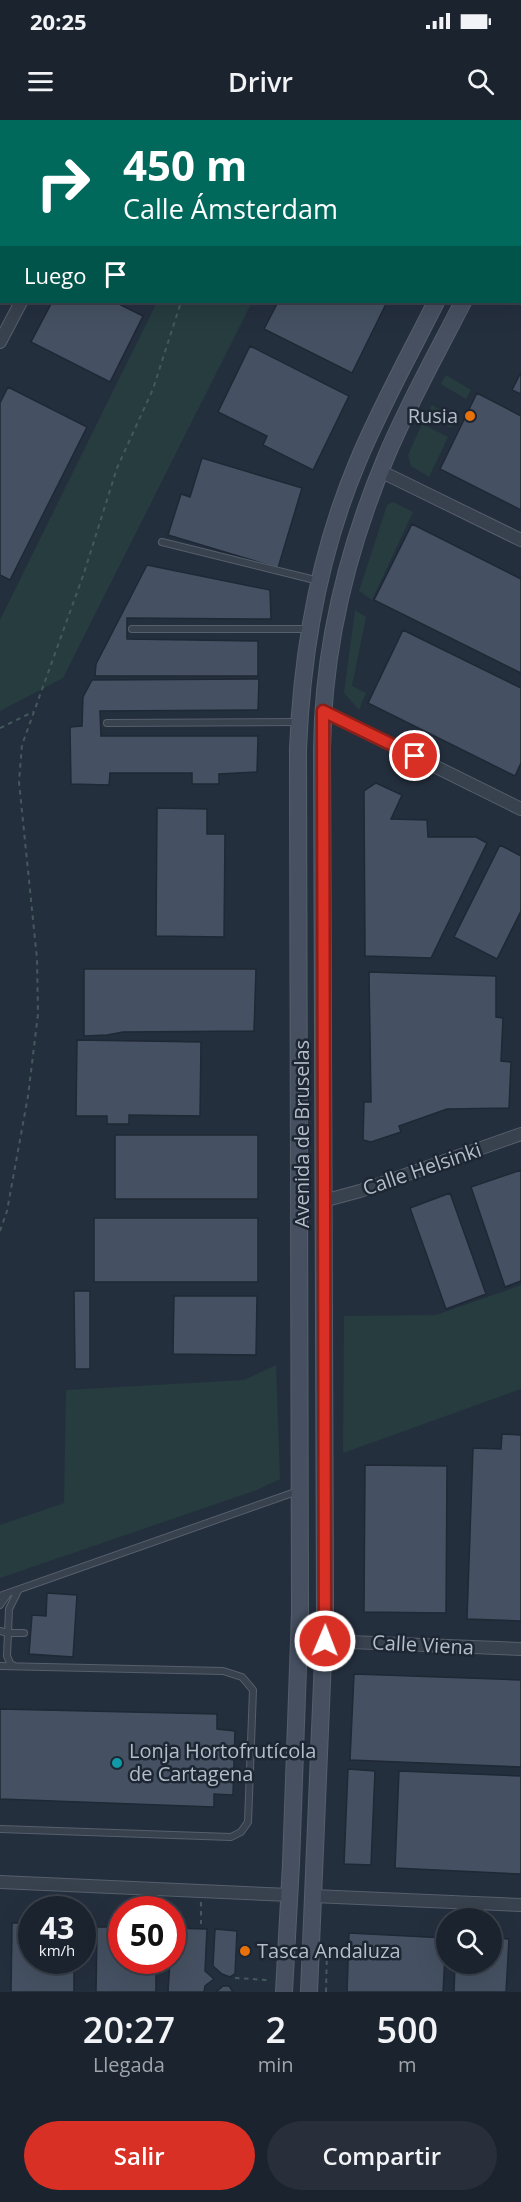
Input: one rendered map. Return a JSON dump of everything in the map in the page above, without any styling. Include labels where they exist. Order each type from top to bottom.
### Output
[{"type":"main road","name":"Avenida de Bruselas","points":[[284,1992],[300,1640],[299,714],[309,629],[330,541],[358,461],[436,303]]},
{"type":"main road","name":"Avenida de Bruselas","points":[[309,1992],[325,1641],[323,711],[330,648],[339,598],[357,532],[380,471],[463,303]]},
{"type":"main road","points":[[358,461],[380,471]]},
{"type":"main road","points":[[299,714],[323,711]]},
{"type":"main road","points":[[300,1203],[323,1202]]},
{"type":"main road","points":[[301,1490],[323,1488]]},
{"type":"main road","points":[[300,1640],[325,1641]]},
{"type":"main road","points":[[290,1895],[313,1896]]},
{"type":"street","points":[[0,342],[20,303]]},
{"type":"street","points":[[380,471],[521,540]]},
{"type":"street","points":[[323,711],[520,808]]},
{"type":"street","name":"Calle Helsinki","points":[[323,1202],[521,1134]]},
{"type":"street","name":"Calle Viena","points":[[325,1641],[521,1649]]},
{"type":"street","points":[[0,1882],[290,1895]]},
{"type":"street","points":[[313,1896],[521,1905]]},
{"type":"lane","points":[[162,542],[319,581]]},
{"type":"lane","points":[[132,629],[309,629]]},
{"type":"lane","points":[[107,723],[299,714]]},
{"type":"lane","points":[[0,1605],[4,1595],[301,1490]]},
{"type":"lane","points":[[15,1666],[10,1664],[7,1656],[9,1609],[18,1591]]},
{"type":"lane","points":[[0,1631],[24,1633]]},
{"type":"lane","points":[[0,1666],[224,1671],[242,1677],[253,1690],[248,1822],[241,1832],[231,1837],[0,1829]]},
{"type":"path","points":[[0,1231],[7,1211],[28,1096],[38,1014],[37,959],[20,782],[22,745],[84,573],[117,468],[153,389],[181,303]]},
{"type":"path","points":[[0,728],[34,711]]},
{"type":"path","points":[[201,1891],[201,1924]]},
{"type":"path","points":[[326,1992],[327,1949]]},
{"type":"path","points":[[235,1978],[267,1980]]},
{"type":"green space","points":[[157,303],[251,303],[63,678],[0,711],[0,620]]},
{"type":"green space","points":[[446,375],[471,390],[466,399],[441,384]]},
{"type":"green space","points":[[432,405],[456,419],[451,428],[427,414]]},
{"type":"green space","points":[[422,424],[448,437],[429,477],[411,466],[408,455]]},
{"type":"green space","points":[[393,502],[413,512],[372,600],[359,591],[387,505]]},
{"type":"green space","points":[[355,610],[366,617],[352,686],[366,693],[359,710],[344,693]]},
{"type":"green space","points":[[521,1285],[521,1389],[343,1453],[344,1316],[436,1315]]},
{"type":"green space","points":[[276,1365],[280,1479],[257,1490],[0,1578],[0,1525],[64,1503],[66,1390],[244,1380]]},
{"type":"building","points":[[51,303],[117,303],[143,316],[110,382],[31,342]]},
{"type":"building","points":[[277,303],[387,303],[352,373],[264,329]]},
{"type":"building","points":[[250,346],[349,396],[313,470],[263,445],[267,436],[218,412]]},
{"type":"building","points":[[521,372],[521,394],[512,390]]},
{"type":"building","points":[[8,387],[87,427],[10,580],[0,575],[0,403]]},
{"type":"building","points":[[477,393],[521,416],[521,510],[440,469]]},
{"type":"building","points":[[202,458],[302,488],[278,568],[168,535],[181,494],[190,497]]},
{"type":"building","points":[[412,524],[521,579],[521,673],[374,600]]},
{"type":"building","points":[[147,565],[270,590],[271,619],[127,618],[127,639],[258,641],[258,676],[95,676],[96,664]]},
{"type":"building","points":[[403,630],[521,688],[521,763],[515,776],[368,703]]},
{"type":"building","points":[[259,679],[258,710],[100,711],[101,736],[258,736],[257,772],[219,774],[219,784],[192,784],[192,773],[110,773],[109,785],[71,784],[70,727],[82,726],[83,697],[92,680]]},
{"type":"building","points":[[376,783],[402,795],[391,819],[427,820],[428,837],[476,837],[487,843],[431,958],[365,956],[364,791]]},
{"type":"building","points":[[157,808],[207,809],[207,834],[225,834],[224,937],[156,936]]},
{"type":"building","points":[[500,845],[521,856],[521,911],[497,959],[454,937]]},
{"type":"building","points":[[84,969],[256,969],[254,1031],[123,1032],[84,1036]]},
{"type":"building","points":[[369,972],[496,976],[496,1017],[503,1018],[501,1061],[511,1062],[509,1108],[447,1109],[399,1126],[401,1132],[371,1142],[363,1140],[364,1102],[371,1102]]},
{"type":"building","points":[[77,1040],[201,1042],[200,1116],[129,1115],[129,1124],[107,1124],[107,1116],[76,1116]]},
{"type":"building","points":[[115,1135],[258,1135],[258,1199],[115,1199]]},
{"type":"building","points":[[521,1170],[521,1281],[505,1287],[471,1187]]},
{"type":"building","points":[[450,1193],[486,1294],[446,1309],[410,1208]]},
{"type":"building","points":[[94,1218],[258,1218],[258,1282],[94,1282]]},
{"type":"building","points":[[74,1291],[90,1291],[90,1369],[75,1369]]},
{"type":"building","points":[[174,1296],[257,1296],[256,1355],[173,1354]]},
{"type":"building","points":[[502,1434],[521,1435],[521,1621],[467,1619],[473,1448],[501,1449]]},
{"type":"building","points":[[365,1465],[447,1466],[446,1613],[364,1612]]},
{"type":"building","points":[[47,1593],[77,1595],[73,1657],[29,1654],[32,1615],[46,1616]]},
{"type":"building","points":[[354,1674],[521,1680],[521,1767],[350,1760]]},
{"type":"building","name":"Lonja Hortofrutícola de Cartagena","points":[[0,1709],[217,1714],[217,1729],[235,1731],[233,1795],[214,1794],[214,1807],[0,1799]]},
{"type":"building","points":[[348,1769],[375,1771],[371,1865],[344,1864]]},
{"type":"building","points":[[399,1771],[521,1776],[521,1874],[395,1868]]},
{"type":"building","points":[[12,1923],[18,1923],[18,1974],[74,1974],[74,1992],[11,1992]]},
{"type":"building","points":[[97,1927],[108,1927],[108,1974],[156,1974],[156,1992],[96,1992]]},
{"type":"building","points":[[186,1928],[207,1929],[205,1971],[214,1979],[205,1986],[204,1992],[168,1992],[169,1974],[186,1974]]},
{"type":"building","points":[[215,1929],[237,1931],[235,1974],[230,1977],[222,1974],[213,1966]]},
{"type":"building","points":[[349,1933],[436,1937],[436,1974],[444,1974],[443,1992],[347,1992]]},
{"type":"building","points":[[502,1939],[509,1939],[506,1992],[454,1992],[455,1974],[502,1974]]},
{"type":"building","points":[[223,1986],[229,1986],[233,1992],[216,1992]]},
{"type":"place","name":"Rusia","points":[[470,416]]},
{"type":"place","name":"Lonja Hortofrutícola de Cartagena","points":[[117,1763]]},
{"type":"place","name":"Tasca Andaluza","points":[[245,1951]]},
{"type":"route","points":[[325,1641],[323,711],[415,756]]}]
